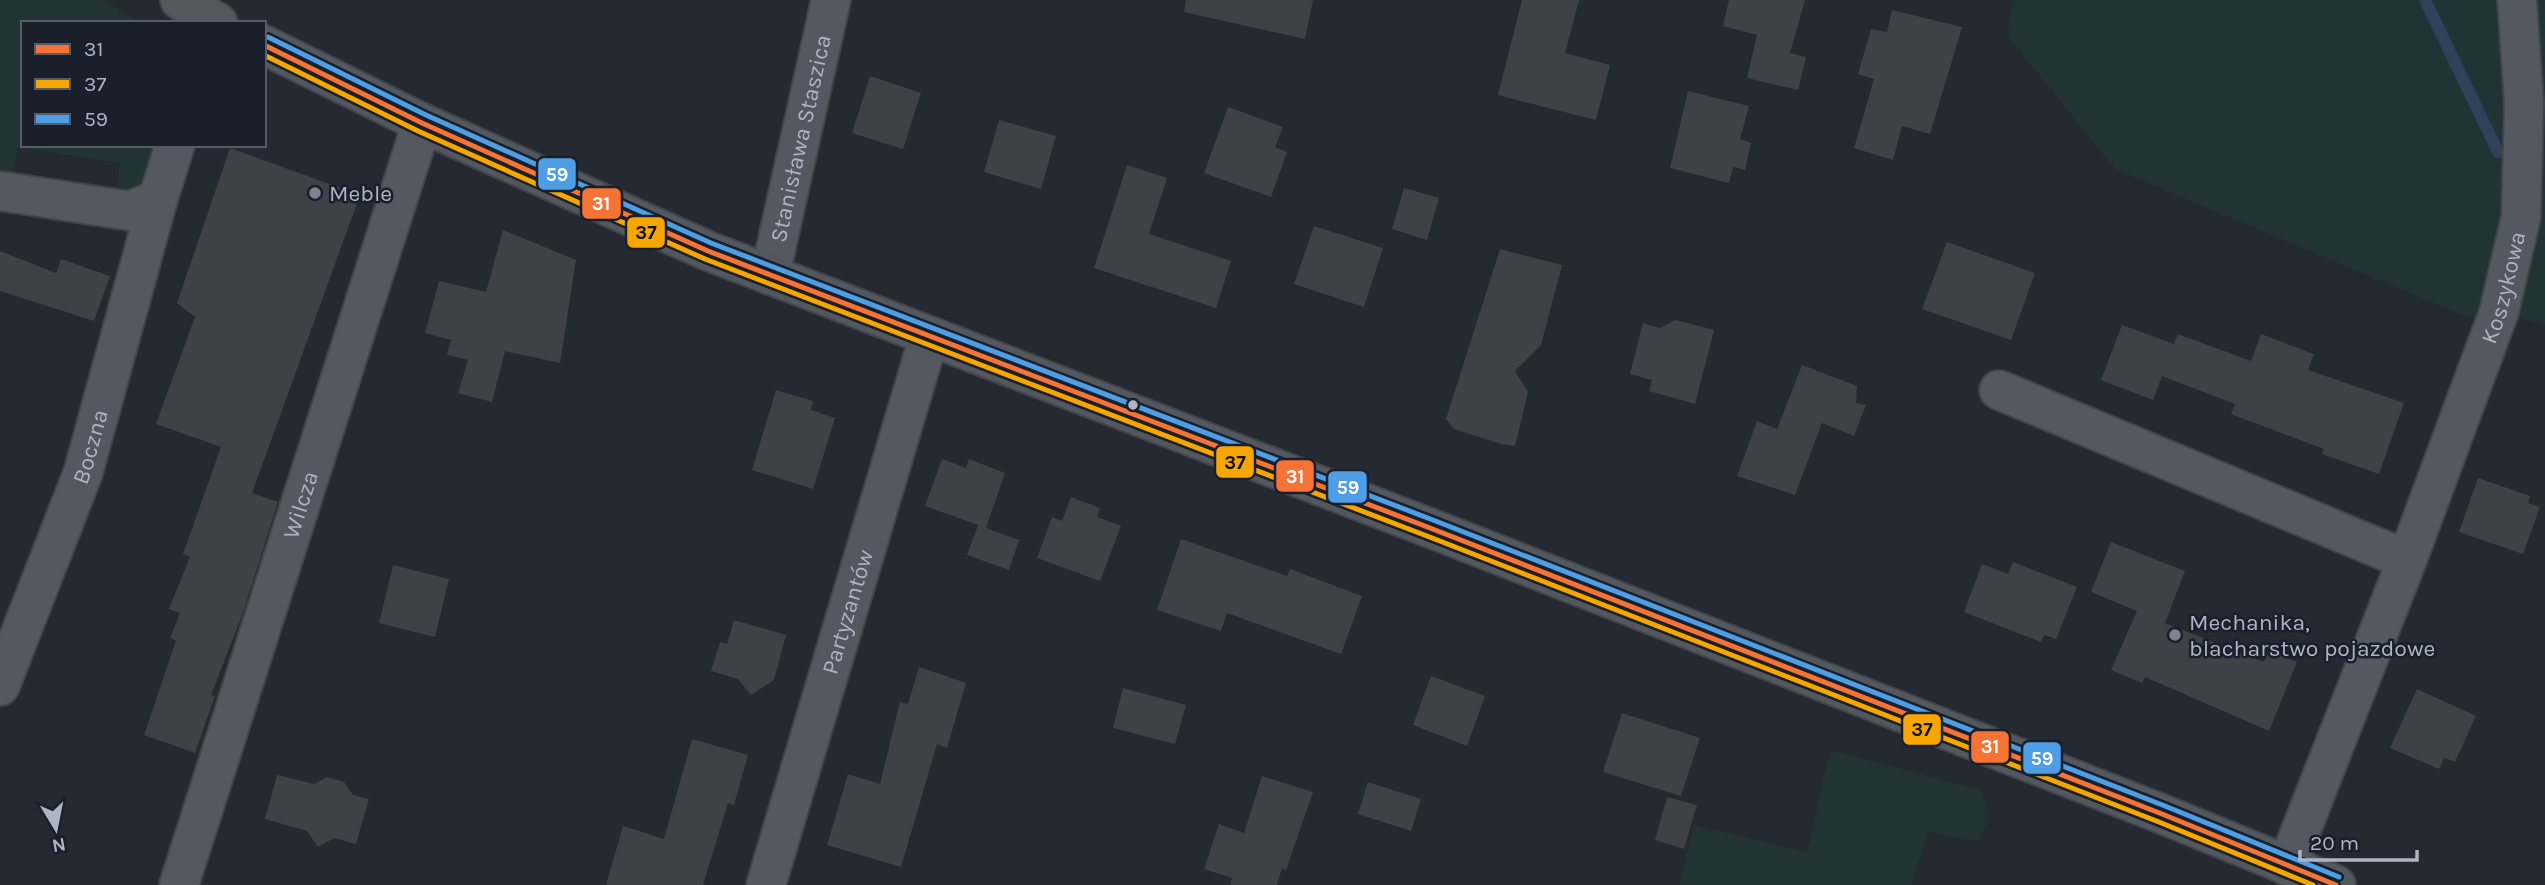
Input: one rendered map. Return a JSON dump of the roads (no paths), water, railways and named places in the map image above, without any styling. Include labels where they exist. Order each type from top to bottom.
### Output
[{"type":"main road","points":[[180,0],[215,21]]},
{"type":"main road","points":[[266,47],[422,124],[557,186],[769,275],[1430,528],[2162,814],[2336,885]]},
{"type":"street","name":"Stanisława Staszica","points":[[769,275],[831,0]]},
{"type":"street","name":"Koszykowa","points":[[2287,866],[2407,560],[2499,312],[2521,217],[2524,103],[2516,0]]},
{"type":"street","name":"Wilcza","points":[[179,885],[422,124]]},
{"type":"street","name":"Boczna","points":[[0,686],[83,473],[174,147]]},
{"type":"street","points":[[0,191],[130,211],[158,199]]},
{"type":"street","name":"Partyzantów","points":[[766,885],[929,337]]},
{"type":"street","points":[[1999,390],[2407,560]]},
{"type":"waterway","points":[[2425,0],[2498,152]]},
{"type":"place","name":"Meble","points":[[315,193]]},
{"type":"place","name":"Mechanika, blacharstwo pojazdowe","points":[[2175,635]]}]
